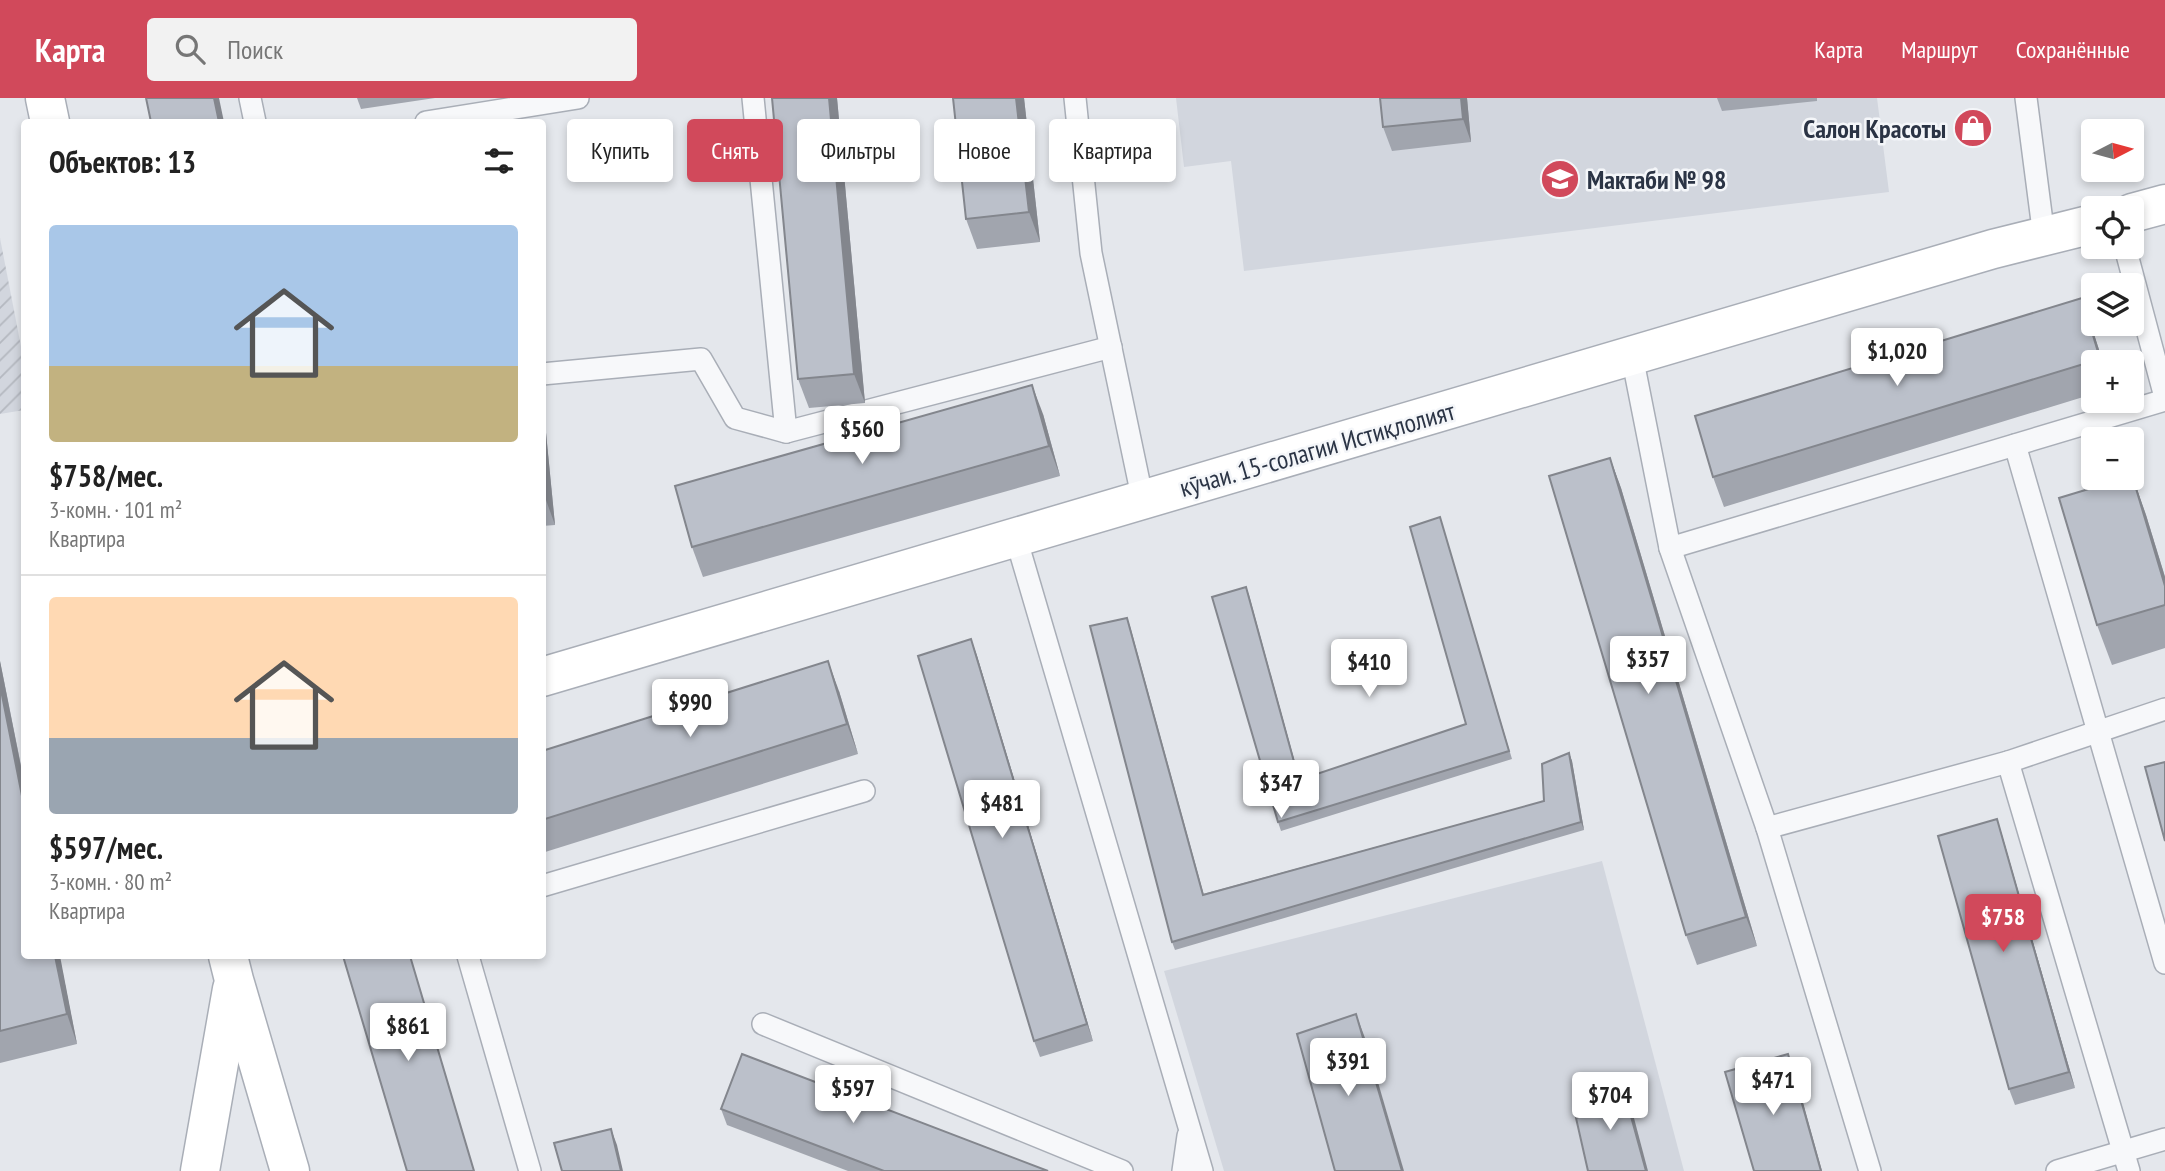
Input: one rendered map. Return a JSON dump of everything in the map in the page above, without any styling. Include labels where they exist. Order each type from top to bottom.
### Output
[{"type":"street","points":[[45,98],[49,119]]},
{"type":"street","points":[[2144,210],[2165,204]]},
{"type":"street","name":"кӯчаи. 15-солагии Истиқлолият","points":[[546,676],[1980,253],[2081,227]]},
{"type":"street","points":[[200,1171],[231,968]]},
{"type":"street","points":[[231,968],[290,1171]]},
{"type":"lane","points":[[250,98],[254,119]]},
{"type":"lane","points":[[445,119],[578,98]]},
{"type":"lane","points":[[753,98],[786,432]]},
{"type":"lane","points":[[1075,98],[1091,253],[1143,501]]},
{"type":"lane","points":[[2026,98],[2044,237]]},
{"type":"lane","points":[[1670,548],[2165,399],[2128,259]]},
{"type":"lane","points":[[546,374],[701,359],[735,418],[786,432],[1111,347]]},
{"type":"lane","points":[[1633,356],[1670,548],[1767,828],[1870,1171]]},
{"type":"lane","points":[[2015,445],[2165,964]]},
{"type":"lane","points":[[1016,538],[1202,1171]]},
{"type":"lane","points":[[1767,828],[2008,762],[2165,709]]},
{"type":"lane","points":[[2008,762],[2126,1161]]},
{"type":"lane","points":[[546,885],[864,791]]},
{"type":"lane","points":[[469,959],[530,1171]]},
{"type":"lane","points":[[763,1024],[1122,1171]]},
{"type":"lane","points":[[1183,1171],[1189,1127]]},
{"type":"lane","points":[[2057,1171],[2126,1161],[2165,1139]]},
{"type":"shaded area","name":"Мактаби № 98","points":[[1176,98],[1877,98],[1889,192],[1244,271],[1231,161],[1184,167]]},
{"type":"shaded area","points":[[0,238],[21,346],[21,410],[0,414]]},
{"type":"shaded area","points":[[1602,861],[1684,1171],[1224,1171],[1164,971]]},
{"type":"building","points":[[146,98],[214,98],[218,119],[150,119]]},
{"type":"building","points":[[772,98],[829,98],[831,119],[797,119],[797,182],[837,182],[854,374],[798,379],[780,182],[783,182],[783,119],[774,119]]},
{"type":"building","points":[[953,98],[1016,98],[1018,119],[955,119]]},
{"type":"building","points":[[1380,98],[1461,98],[1463,119],[1383,127]]},
{"type":"building","points":[[962,182],[1026,182],[1029,212],[966,219]]},
{"type":"building","points":[[2081,298],[2081,336],[2093,336],[2097,350],[2081,350],[2081,365],[1713,477],[1695,416]]},
{"type":"building","points":[[1032,385],[1049,446],[692,547],[675,486]]},
{"type":"building","points":[[1610,458],[1746,917],[1686,935],[1549,476]]},
{"type":"building","points":[[2085,490],[2136,490],[2165,586],[2165,605],[2097,625],[2059,498]]},
{"type":"building","points":[[1440,517],[1509,751],[1278,822],[1212,597],[1246,587],[1299,780],[1466,724],[1410,527]]},
{"type":"building","points":[[1127,618],[1203,895],[1544,801],[1542,764],[1569,753],[1581,822],[1172,942],[1090,626]]},
{"type":"building","points":[[971,639],[1087,1024],[1034,1041],[918,656]]},
{"type":"building","points":[[828,661],[847,724],[546,819],[546,750]]},
{"type":"building","points":[[0,685],[21,791],[21,959],[56,959],[67,1014],[0,1031]]},
{"type":"building","points":[[2165,762],[2165,841],[2145,767]]},
{"type":"building","points":[[1997,819],[2069,1072],[2009,1089],[1938,836]]},
{"type":"building","points":[[344,959],[411,959],[474,1171],[407,1171]]},
{"type":"building","points":[[1356,1014],[1402,1171],[1335,1171],[1297,1034]]},
{"type":"building","points":[[742,1054],[1048,1171],[884,1171],[721,1109]]},
{"type":"building","points":[[1788,1054],[1821,1171],[1754,1171],[1725,1072]]},
{"type":"building","points":[[1621,1080],[1646,1171],[1588,1171],[1576,1118],[1594,1112],[1590,1089]]},
{"type":"building","points":[[611,1129],[621,1171],[562,1171],[554,1143]]},
{"type":"place","name":"Салон Красоты","points":[[1973,128]]},
{"type":"place","name":"Мактаби № 98","points":[[1560,179]]}]
